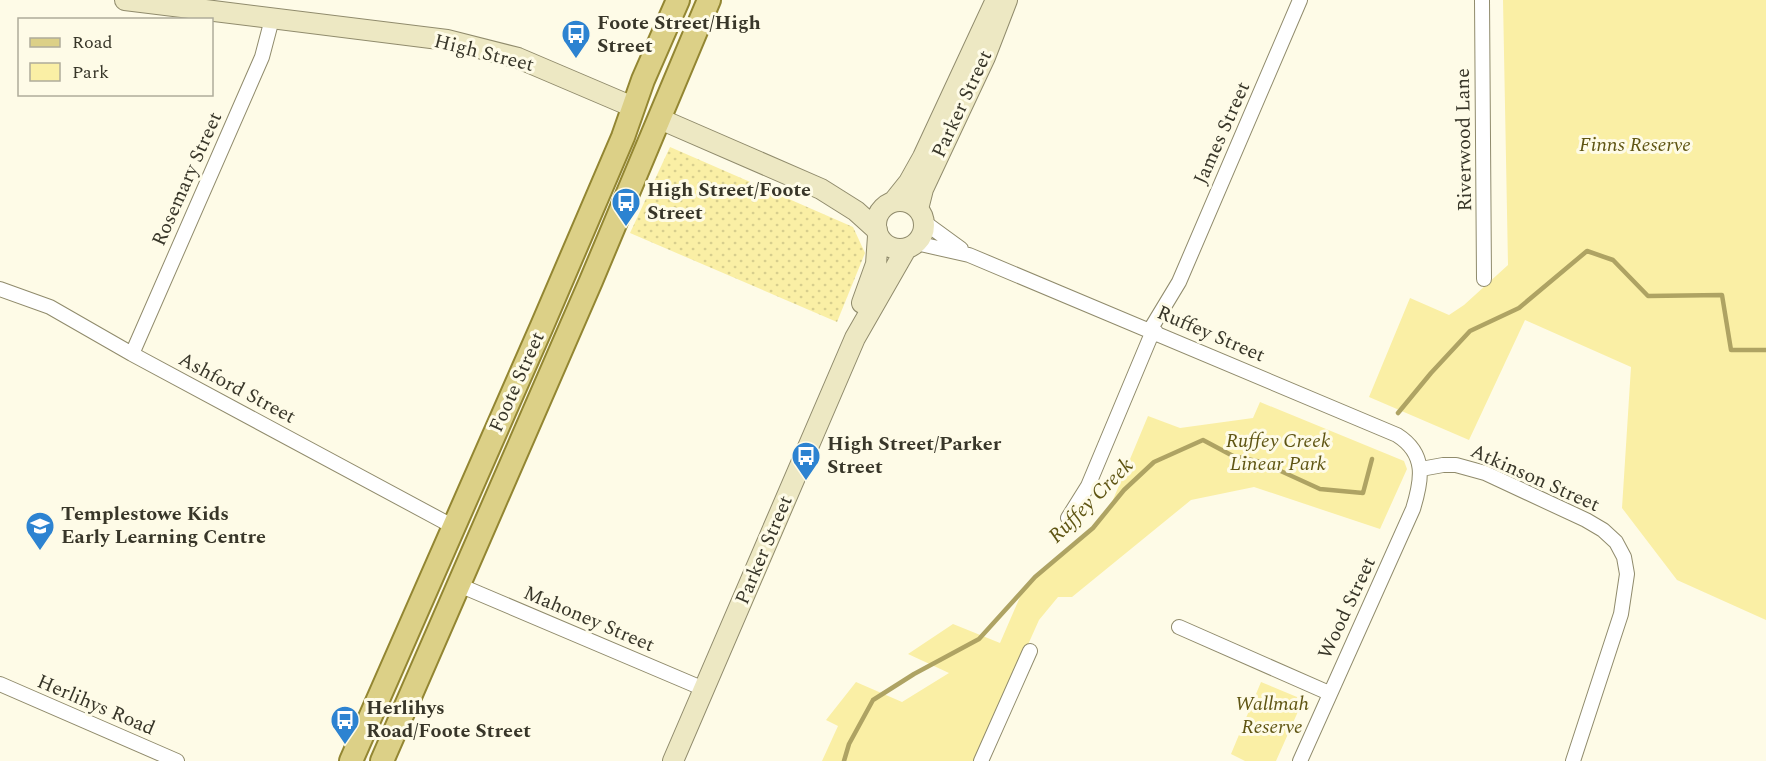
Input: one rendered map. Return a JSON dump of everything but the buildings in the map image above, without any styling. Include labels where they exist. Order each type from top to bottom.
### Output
[{"type":"main road","name":"High Street","points":[[124,0],[164,2],[272,19],[447,40],[483,48],[551,71],[821,189],[864,201],[891,203]]},
{"type":"main road","name":"Foote Street","points":[[351,761],[620,143],[678,0]]},
{"type":"main road","name":"Foote Street","points":[[382,761],[660,119],[709,0]]},
{"type":"main road","name":"Parker Street","points":[[891,203],[909,182],[923,157],[996,0]]},
{"type":"main road","name":"Parker Street","points":[[921,215],[928,178],[986,57],[1007,0]]},
{"type":"main road","name":"High Street","points":[[821,189],[856,211],[878,233]]},
{"type":"main road","points":[[907,202],[921,215],[921,237],[911,246],[890,247],[878,233],[877,218],[883,207],[891,203],[907,202]]},
{"type":"main road","name":"Parker Street","points":[[855,338],[861,307],[876,264],[878,233]]},
{"type":"main road","name":"Parker Street","points":[[673,761],[855,338],[911,246]]},
{"type":"street","name":"James Street","points":[[1068,518],[1088,486],[1150,338],[1171,312],[1179,282],[1300,0]]},
{"type":"street","name":"Riverwood Lane","points":[[1482,0],[1484,279]]},
{"type":"street","name":"Rosemary Street","points":[[132,354],[262,57],[272,19]]},
{"type":"street","name":"Ruffey Street","points":[[921,215],[969,255]]},
{"type":"street","name":"Ruffey Street","points":[[911,246],[969,255],[1397,435],[1410,445],[1416,454],[1421,470]]},
{"type":"street","name":"Ashford Street","points":[[0,290],[50,308],[454,528]]},
{"type":"street","name":"Atkinson Street","points":[[1421,470],[1443,465],[1456,465],[1485,473],[1586,519],[1616,542],[1624,557],[1627,574],[1621,614],[1573,761]]},
{"type":"street","name":"Wood Street","points":[[1300,761],[1402,536],[1419,490],[1421,470]]},
{"type":"street","name":"Mahoney Street","points":[[459,585],[704,689]]},
{"type":"street","points":[[1179,627],[1329,693]]},
{"type":"street","points":[[981,761],[1030,651]]},
{"type":"street","name":"Herlihys Road","points":[[0,684],[177,761]]},
{"type":"green space","name":"Finns Reserve","points":[[1503,0],[1766,0],[1766,620],[1677,580],[1622,508],[1631,367],[1525,320],[1469,440],[1369,397],[1410,298],[1449,315],[1464,305],[1508,265]]},
{"type":"green space","points":[[670,147],[853,227],[865,253],[837,322],[630,233]]},
{"type":"green space","name":"Ruffey Creek Linear Park","points":[[1260,402],[1404,461],[1407,469],[1380,529],[1254,487],[1191,500],[1072,597],[1058,597],[1039,620],[976,761],[822,761],[838,726],[826,720],[856,682],[902,702],[949,673],[908,654],[953,624],[1000,643],[1023,590],[1093,528],[1110,507],[1148,416],[1180,428],[1253,418]]},
{"type":"green space","name":"Wallmah Reserve","points":[[1261,682],[1297,697],[1300,707],[1276,761],[1245,761],[1231,754]]},
{"type":"waterway","name":"Ruffey Creek","points":[[1398,413],[1470,331],[1519,308],[1587,251],[1613,260],[1648,296],[1722,295],[1731,350],[1766,350]]},
{"type":"waterway","name":"Ruffey Creek","points":[[844,761],[849,744],[873,700],[914,674],[979,639],[1035,577],[1093,528],[1124,490],[1154,462],[1203,440],[1233,456],[1261,462],[1320,489],[1363,493],[1372,459]]},
{"type":"place","name":"Foote Street/High Street","points":[[576,60]]},
{"type":"place","name":"High Street/Foote Street","points":[[626,228]]},
{"type":"place","name":"High Street/Parker Street","points":[[806,482]]},
{"type":"place","name":"Templestowe Kids Early Learning Centre","points":[[40,552]]},
{"type":"place","name":"Herlihys Road/Foote Street","points":[[345,746]]}]
